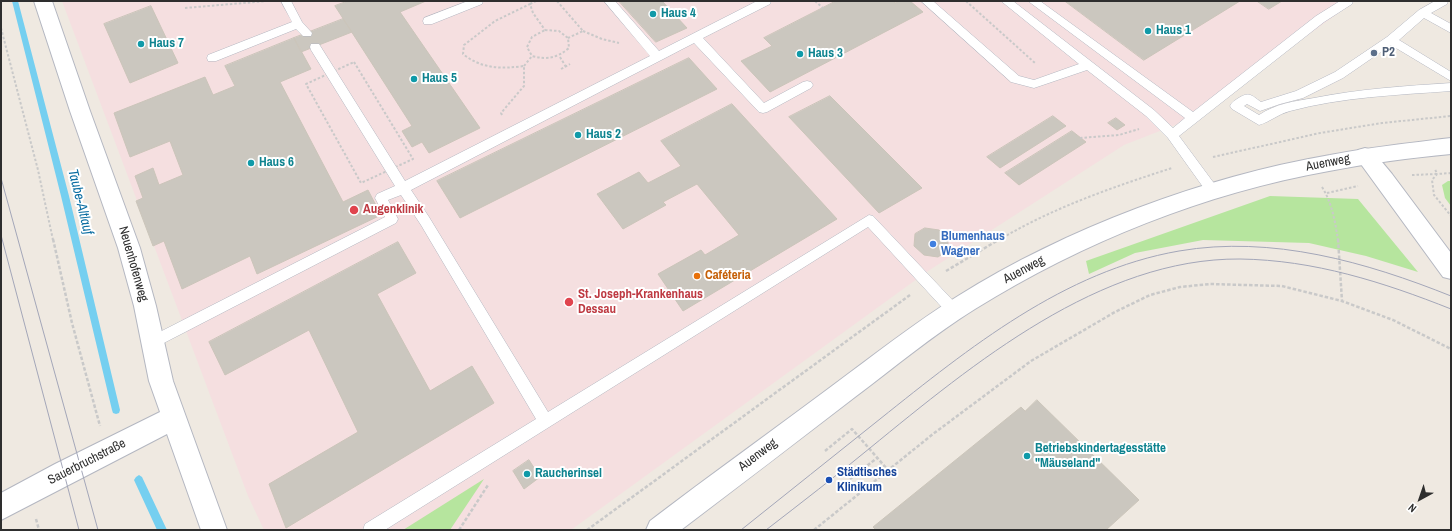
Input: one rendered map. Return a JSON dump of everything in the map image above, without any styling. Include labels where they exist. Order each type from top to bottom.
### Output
[{"type":"street","name":"Neuenhofenweg","points":[[43,1],[80,111],[129,248],[162,381],[214,530]]},
{"type":"street","name":"Auenweg","points":[[659,530],[954,311],[981,293],[1051,256],[1101,232],[1212,190],[1253,178],[1365,156],[1451,146]]},
{"type":"street","points":[[1365,156],[1385,180],[1451,270]]},
{"type":"street","name":"Sauerbruchstraße","points":[[1,507],[107,451],[174,418]]},
{"type":"lane","points":[[286,1],[298,24],[307,33]]},
{"type":"lane","points":[[428,21],[478,1]]},
{"type":"lane","points":[[609,1],[657,56]]},
{"type":"lane","points":[[153,342],[392,219],[381,198],[766,1]]},
{"type":"lane","points":[[926,1],[1015,79],[1034,84],[1088,65]]},
{"type":"lane","points":[[1006,1],[1123,91],[1160,122],[1172,135],[1212,190]]},
{"type":"lane","points":[[1033,1],[1193,118]]},
{"type":"lane","points":[[1172,135],[1320,20],[1348,1]]},
{"type":"lane","points":[[1443,1],[1423,13],[1391,40],[1339,75],[1299,95],[1278,100],[1260,107],[1247,98],[1236,106],[1259,121],[1270,113],[1276,111],[1354,95],[1451,87]]},
{"type":"lane","points":[[1423,13],[1451,29]]},
{"type":"lane","points":[[212,58],[298,24]]},
{"type":"lane","points":[[695,37],[763,109],[807,85]]},
{"type":"lane","points":[[1391,40],[1451,77]]},
{"type":"lane","points":[[315,47],[425,221],[545,421]]},
{"type":"lane","points":[[371,530],[869,220],[954,311]]},
{"type":"path","points":[[185,8],[274,1]]},
{"type":"path","points":[[524,66],[508,69],[489,67],[472,62],[463,54],[464,45],[496,21],[536,1]]},
{"type":"path","points":[[557,1],[583,31],[568,38]]},
{"type":"path","points":[[816,1],[823,8]]},
{"type":"path","points":[[966,1],[1052,78]]},
{"type":"path","points":[[530,4],[533,13],[545,30]]},
{"type":"path","points":[[1,28],[38,170],[72,323],[107,451]]},
{"type":"path","points":[[545,30],[559,31],[568,38],[569,48],[560,57],[545,60],[532,56],[527,47],[532,36],[545,30]]},
{"type":"path","points":[[509,132],[501,113],[524,86],[524,66],[532,56]]},
{"type":"path","points":[[560,57],[566,67]]},
{"type":"path","points":[[560,69],[570,64]]},
{"type":"path","points":[[1402,121],[1451,116]]},
{"type":"path","points":[[1080,138],[1119,135],[1160,122]]},
{"type":"path","points":[[1283,142],[1327,193],[1335,216],[1342,301]]},
{"type":"path","points":[[1451,173],[1437,174],[1432,180],[1434,195],[1451,216]]},
{"type":"path","points":[[814,530],[888,470],[1031,361],[1115,312],[1150,295],[1180,287],[1243,284],[1282,286],[1342,301],[1392,320],[1451,348]]},
{"type":"path","points":[[825,451],[852,429],[888,470]]},
{"type":"path","points":[[850,479],[877,458]]},
{"type":"shaded area","points":[[62,1],[1355,1],[1193,118],[1124,145],[928,271],[571,530],[264,530],[248,496]]},
{"type":"green space","points":[[1448,181],[1451,181],[1451,206],[1445,198],[1442,185]]},
{"type":"green space","points":[[1270,196],[1358,199],[1418,272],[1366,256],[1309,243],[1203,240],[1135,253],[1089,274],[1086,261]]},
{"type":"green space","points":[[484,479],[450,530],[403,530]]},
{"type":"building","name":"Haus 5","points":[[348,1],[426,1],[400,12],[480,128],[429,153],[422,142],[412,147],[402,131],[412,126],[335,6]]},
{"type":"building","name":"Haus 4","points":[[619,1],[662,1],[687,28],[656,42]]},
{"type":"building","name":"Haus 3","points":[[836,1],[893,1],[895,3],[899,1],[910,1],[923,12],[770,92],[741,61],[772,46],[764,38]]},
{"type":"building","name":"Haus 1","points":[[1065,1],[1240,1],[1144,60]]},
{"type":"building","points":[[1257,1],[1282,1],[1269,9]]},
{"type":"building","name":"Haus 7","points":[[151,6],[178,63],[130,83],[104,24]]},
{"type":"building","points":[[343,19],[352,32],[301,52],[294,38]]},
{"type":"building","name":"Haus 6","points":[[294,38],[311,69],[280,82],[343,202],[368,190],[381,215],[257,274],[250,256],[182,289],[164,241],[153,246],[136,201],[143,198],[135,176],[153,168],[159,185],[183,175],[170,141],[130,157],[114,113],[205,77],[213,95],[235,86],[225,66]]},
{"type":"building","name":"Haus 2","points":[[689,58],[717,89],[460,218],[437,181]]},
{"type":"building","points":[[830,96],[922,188],[879,213],[789,117]]},
{"type":"building","points":[[732,104],[837,219],[683,311],[658,274],[701,250],[705,255],[739,235],[697,184],[663,202],[666,205],[623,229],[597,194],[639,172],[648,183],[681,166],[661,141]]},
{"type":"building","points":[[1053,116],[1066,126],[1000,168],[987,157]]},
{"type":"building","points":[[1116,118],[1125,125],[1117,130],[1108,123]]},
{"type":"building","points":[[1072,131],[1086,142],[1019,185],[1005,173]]},
{"type":"building","points":[[925,228],[939,230],[948,239],[948,250],[938,257],[924,255],[914,246],[915,234]]},
{"type":"building","points":[[398,242],[416,273],[377,294],[430,391],[472,366],[494,403],[286,528],[269,484],[358,432],[309,330],[225,375],[209,342]]},
{"type":"building","name":"Betriebskindertagesstätte \"Mäuseland\"","points":[[1037,400],[1139,500],[1106,530],[876,530],[873,527],[1021,407],[1025,411]]},
{"type":"building","name":"Raucherinsel","points":[[529,460],[540,477],[524,489],[513,471]]},
{"type":"waterway","name":"Taube-Altlauf","points":[[15,1],[65,196],[116,410]]},
{"type":"waterway","name":"Taube-Altlauf","points":[[139,480],[162,530]]},
{"type":"tram line","points":[[1,178],[98,530]]},
{"type":"tram line","points":[[1,235],[79,530]]},
{"type":"tram line","points":[[741,530],[914,392],[983,340],[1057,294],[1096,276],[1137,261],[1179,251],[1214,247],[1249,246],[1284,249],[1318,255],[1386,272],[1451,296]]},
{"type":"tram line","points":[[766,530],[952,383],[995,351],[1041,322],[1089,296],[1138,276],[1188,263],[1240,259],[1268,260],[1295,263],[1348,274],[1400,290],[1451,309]]},
{"type":"place","name":"Haus 4","points":[[653,14]]},
{"type":"place","name":"Haus 1","points":[[1148,31]]},
{"type":"place","name":"Haus 7","points":[[141,44]]},
{"type":"place","name":"P2","points":[[1374,53]]},
{"type":"place","name":"Haus 3","points":[[800,54]]},
{"type":"place","name":"Haus 5","points":[[414,79]]},
{"type":"place","name":"Haus 2","points":[[578,135]]},
{"type":"place","name":"Haus 6","points":[[251,163]]},
{"type":"place","name":"Augenklinik","points":[[354,210]]},
{"type":"place","name":"Blumenhaus Wagner","points":[[933,244]]},
{"type":"place","name":"Caféteria","points":[[697,276]]},
{"type":"place","name":"St. Joseph-Krankenhaus Dessau","points":[[569,302]]},
{"type":"place","name":"Betriebskindertagesstätte \"Mäuseland\"","points":[[1027,456]]},
{"type":"place","name":"Raucherinsel","points":[[527,474]]},
{"type":"place","name":"Städtisches Klinikum","points":[[829,480]]}]
